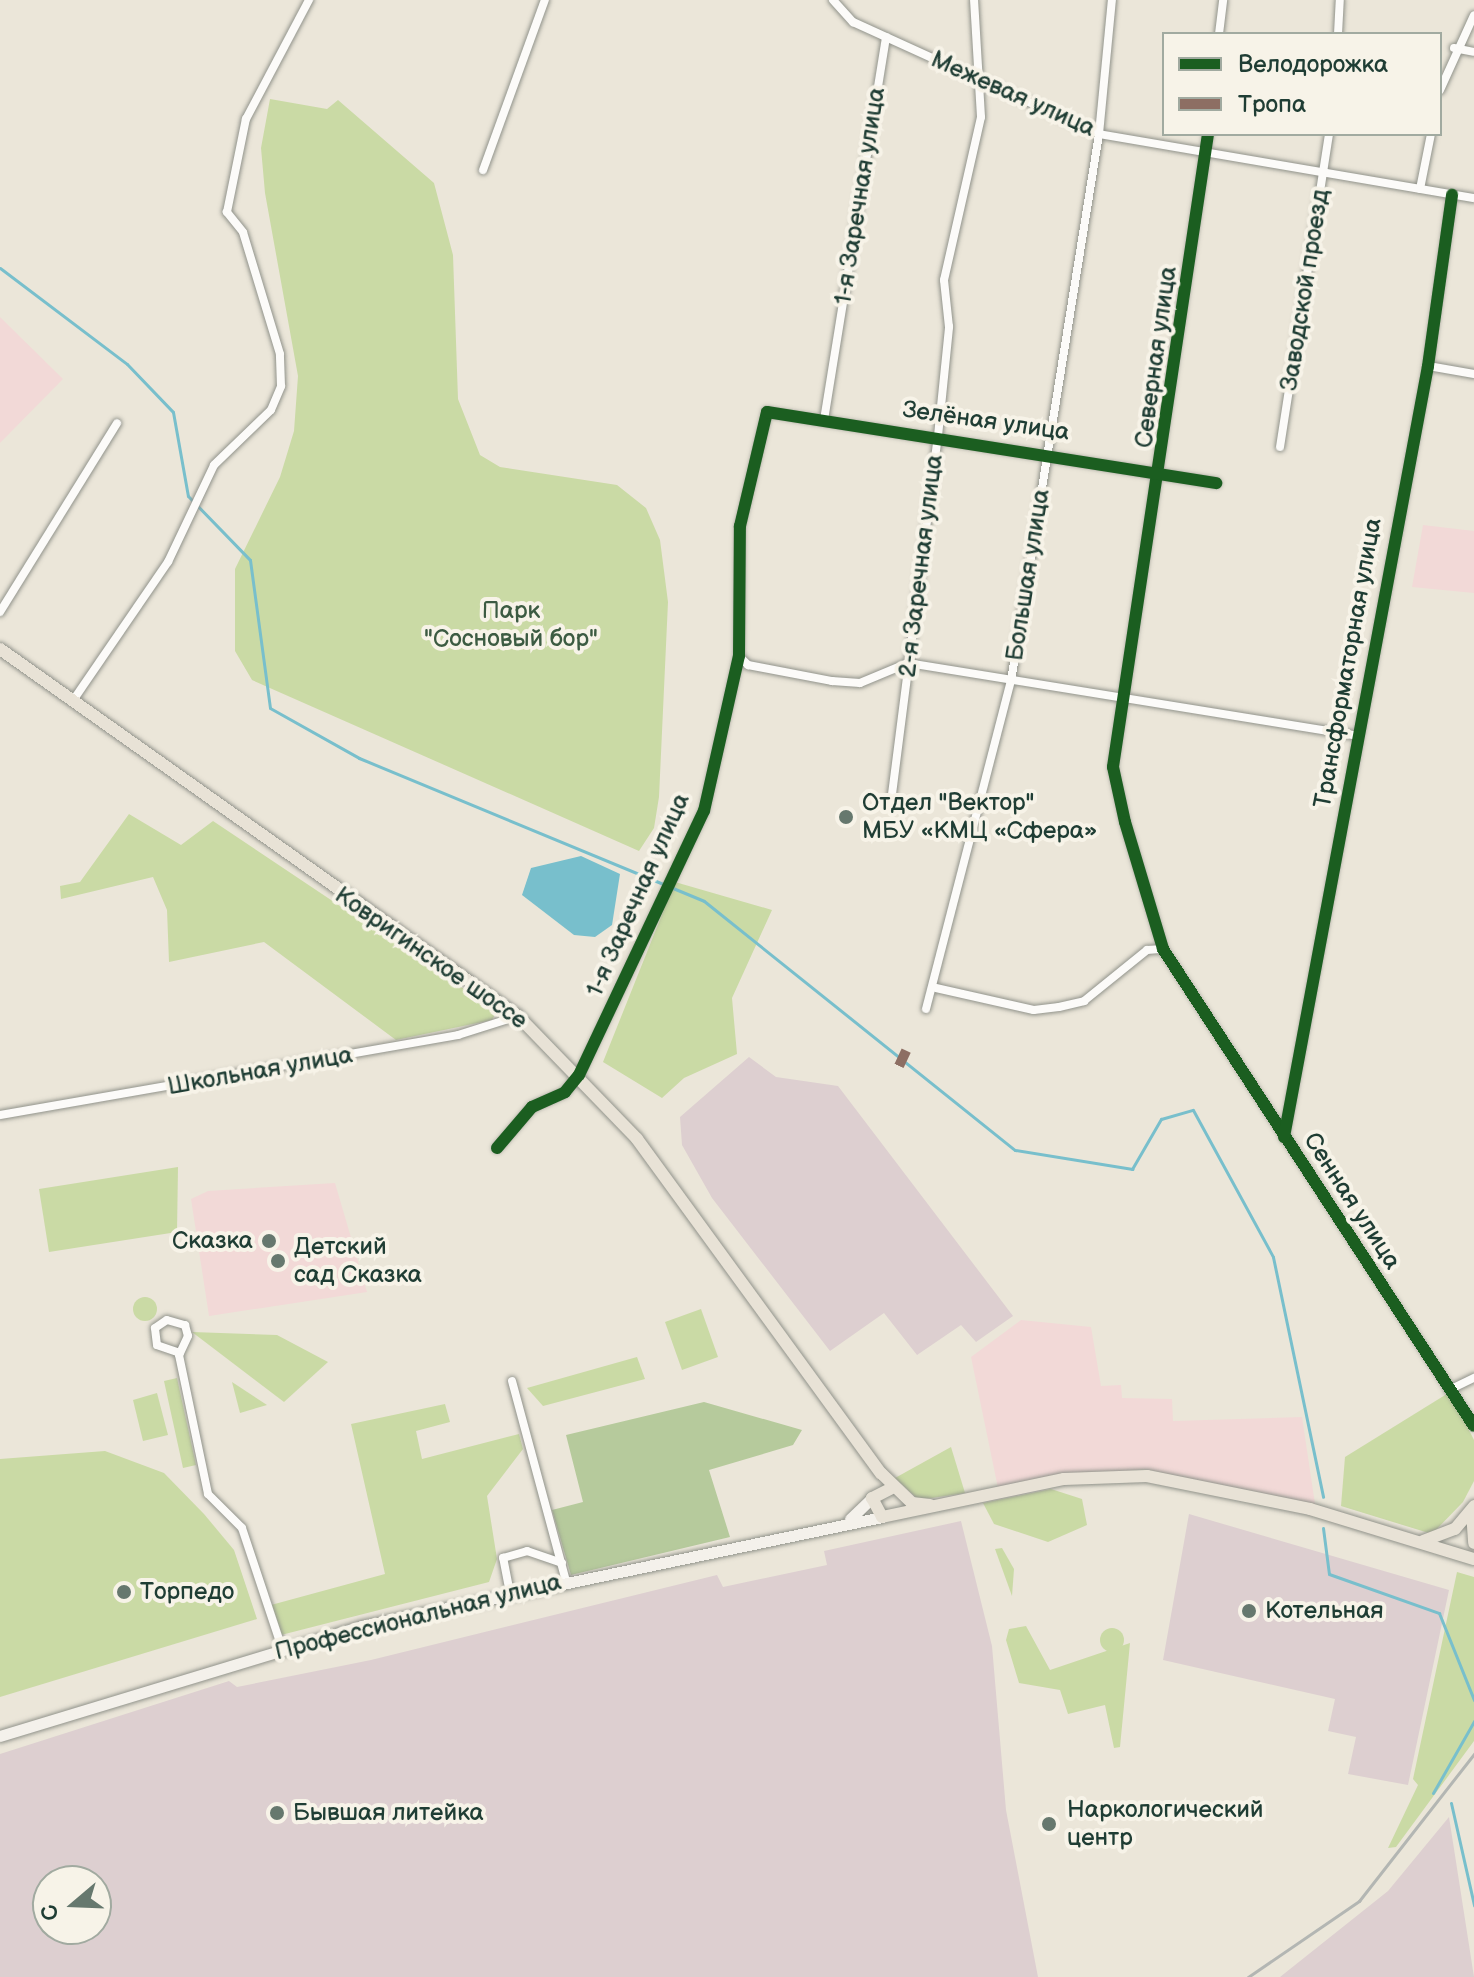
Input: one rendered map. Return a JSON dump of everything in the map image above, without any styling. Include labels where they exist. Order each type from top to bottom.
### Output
[{"type":"main road","name":"Ковригинское шоссе","points":[[0,649],[518,1016],[579,1075],[637,1139],[871,1461],[899,1492]]},
{"type":"main road","name":"Ковригинское шоссе","points":[[871,1461],[875,1494]]},
{"type":"main road","name":"Профессиональная улица","points":[[0,1736],[282,1648],[510,1593],[1064,1479],[1147,1476],[1278,1501],[1474,1559]]},
{"type":"main road","name":"Профессиональная улица","points":[[843,1523],[875,1494],[899,1492],[930,1505]]},
{"type":"main road","points":[[899,1492],[899,1513]]},
{"type":"main road","points":[[875,1494],[882,1517]]},
{"type":"main road","points":[[1418,1541],[1455,1529],[1473,1508]]},
{"type":"main road","points":[[1473,1508],[1474,1543]]},
{"type":"street","points":[[72,702],[168,562],[214,465],[271,410],[281,386],[280,354],[243,232],[227,212],[246,119],[309,0]]},
{"type":"street","points":[[483,170],[545,0]]},
{"type":"street","points":[[833,0],[853,22],[886,37]]},
{"type":"street","name":"2-я Заречная улица","points":[[891,802],[938,436],[949,327],[944,280],[983,81],[974,0]]},
{"type":"street","name":"Большая улица","points":[[926,1009],[936,988],[1011,681],[1099,134],[1112,0]]},
{"type":"street","points":[[1219,32],[1223,0]]},
{"type":"street","points":[[1338,32],[1340,0]]},
{"type":"street","points":[[1442,84],[1454,48],[1474,15]]},
{"type":"street","name":"Межевая улица","points":[[886,37],[1099,134],[1474,198]]},
{"type":"street","name":"1-я Заречная улица","points":[[824,420],[886,37]]},
{"type":"street","points":[[1454,48],[1474,52]]},
{"type":"street","name":"Северная улица","points":[[1125,822],[1113,767],[1162,470],[1208,136]]},
{"type":"street","name":"Заводской проезд","points":[[1280,447],[1329,136]]},
{"type":"street","points":[[1420,189],[1431,136]]},
{"type":"street","name":"Трансформаторная улица","points":[[1284,1137],[1428,366],[1452,195]]},
{"type":"street","points":[[1428,366],[1474,374]]},
{"type":"street","name":"Зелёная улица","points":[[760,428],[767,412],[1048,451],[1162,470],[1216,483]]},
{"type":"street","points":[[0,612],[117,423]]},
{"type":"street","name":"1-я Заречная улица","points":[[497,1148],[532,1107],[565,1092],[579,1075],[704,811],[739,656],[740,526],[760,428]]},
{"type":"street","points":[[739,656],[748,665],[832,681],[860,683],[908,663],[1124,703],[1358,736]]},
{"type":"street","name":"Сенная улица","points":[[1125,822],[1163,949],[1474,1426]]},
{"type":"street","points":[[936,988],[1034,1010],[1059,1007],[1084,1001],[1147,950],[1163,949]]},
{"type":"street","name":"Школьная улица","points":[[0,1115],[415,1044],[518,1016]]},
{"type":"street","points":[[180,1353],[157,1345],[155,1328],[167,1320],[185,1325],[180,1353],[208,1494],[242,1528],[282,1648]]},
{"type":"street","points":[[1449,1390],[1474,1378]]},
{"type":"street","points":[[512,1381],[566,1581]]},
{"type":"street","points":[[510,1593],[503,1558],[527,1551],[562,1563]]},
{"type":"shaded area","points":[[0,317],[63,379],[0,443]]},
{"type":"shaded area","points":[[1423,525],[1474,531],[1474,593],[1412,587]]},
{"type":"shaded area","points":[[749,1057],[776,1077],[838,1086],[1013,1316],[976,1342],[961,1325],[917,1355],[884,1313],[830,1351],[712,1198],[682,1145],[680,1117]]},
{"type":"shaded area","name":"Детский сад Сказка","points":[[335,1183],[367,1292],[209,1316],[191,1199],[208,1191]]},
{"type":"shaded area","points":[[1021,1320],[1091,1327],[1101,1386],[1121,1385],[1122,1398],[1172,1399],[1173,1421],[1302,1417],[1315,1504],[1144,1469],[998,1488],[971,1357]]},
{"type":"shaded area","name":"Котельная","points":[[1189,1514],[1449,1590],[1408,1785],[1348,1774],[1356,1737],[1328,1731],[1335,1699],[1163,1660]]},
{"type":"shaded area","points":[[961,1521],[992,1646],[1006,1810],[1038,1977],[0,1977],[0,1754],[229,1681],[237,1687],[371,1660],[717,1575],[723,1587],[827,1565],[824,1551]]},
{"type":"shaded area","points":[[1449,1817],[1474,1977],[1280,1977],[1388,1891]]},
{"type":"green space","name":"Парк \"Сосновый бор\"","points":[[270,99],[327,109],[338,100],[434,183],[453,255],[458,399],[480,455],[500,467],[617,485],[646,508],[660,540],[668,602],[659,797],[654,828],[639,851],[252,680],[235,651],[235,569],[280,477],[294,431],[298,376],[265,193],[261,148]]},
{"type":"green space","points":[[129,814],[181,845],[213,821],[497,1011],[492,1020],[396,1040],[264,942],[169,962],[167,910],[153,877],[61,899],[60,886],[80,882]]},
{"type":"green space","points":[[675,882],[772,910],[732,998],[737,1054],[684,1078],[662,1098],[603,1062]]},
{"type":"green space","points":[[178,1167],[177,1232],[49,1252],[39,1189]]},
{"type":"green space","points":[[145,1297],[156,1304],[157,1309],[150,1320],[145,1321],[134,1314],[133,1309],[140,1298]]},
{"type":"green space","points":[[701,1309],[718,1357],[682,1370],[665,1322]]},
{"type":"green space","points":[[192,1332],[277,1335],[328,1362],[284,1402]]},
{"type":"green space","points":[[637,1357],[645,1379],[543,1406],[527,1388]]},
{"type":"green space","points":[[177,1378],[196,1465],[183,1468],[164,1381]]},
{"type":"green space","points":[[232,1382],[267,1405],[240,1413]]},
{"type":"green space","points":[[1450,1392],[1474,1440],[1474,1481],[1463,1502],[1432,1534],[1341,1506],[1345,1457]]},
{"type":"green space","points":[[157,1393],[168,1435],[143,1441],[133,1400]]},
{"type":"green space","points":[[704,1402],[802,1430],[793,1445],[709,1470],[730,1537],[571,1575],[552,1510],[583,1502],[566,1435]]},
{"type":"green space","points":[[445,1404],[450,1422],[416,1431],[422,1459],[519,1434],[523,1449],[487,1496],[497,1559],[489,1582],[281,1635],[271,1605],[385,1574],[351,1424]]},
{"type":"green space","points":[[951,1447],[965,1493],[919,1500],[895,1478]]},
{"type":"green space","name":"Торпедо","points":[[105,1451],[164,1473],[204,1514],[234,1550],[257,1619],[0,1697],[0,1459]]},
{"type":"green space","points":[[1051,1489],[1082,1499],[1087,1525],[1048,1542],[994,1524],[983,1503]]},
{"type":"green space","points":[[1002,1548],[1014,1569],[1012,1596],[995,1549]]},
{"type":"green space","points":[[1457,1572],[1474,1577],[1474,1741],[1396,1847],[1388,1848],[1418,1785],[1413,1779]]},
{"type":"green space","points":[[1026,1626],[1050,1670],[1130,1643],[1120,1747],[1114,1748],[1105,1705],[1068,1714],[1060,1690],[1019,1683],[1006,1640],[1009,1629]]},
{"type":"green space","points":[[1112,1628],[1123,1635],[1124,1640],[1117,1651],[1112,1652],[1101,1645],[1100,1640],[1107,1629]]},
{"type":"water","points":[[581,856],[620,874],[612,925],[595,937],[574,935],[522,895],[531,868]]},
{"type":"waterway","points":[[0,268],[127,364],[173,412],[188,496],[250,560],[270,708],[359,758],[704,901],[1015,1150],[1132,1169],[1161,1119],[1193,1110],[1273,1257],[1323,1497]]},
{"type":"waterway","points":[[1323,1528],[1329,1574],[1439,1613],[1474,1700]]},
{"type":"waterway","points":[[1433,1793],[1474,1721]]},
{"type":"waterway","points":[[1451,1803],[1474,1905]]},
{"type":"railway","points":[[1248,1977],[1359,1901],[1474,1754]]},
{"type":"marked path","points":[[899,1066],[906,1051]]},
{"type":"cycle path","points":[[1208,136],[1113,767],[1125,822],[1163,949],[1474,1426]]},
{"type":"cycle path","points":[[1284,1137],[1428,366],[1452,195]]},
{"type":"cycle path","points":[[497,1148],[532,1107],[565,1092],[579,1075],[704,811],[739,656],[740,526],[767,412],[1216,483]]},
{"type":"place","name":"Отдел \"Вектор\" МБУ «КМЦ «Сфера»","points":[[846,817]]},
{"type":"place","name":"Сказка","points":[[269,1241]]},
{"type":"place","name":"Детский сад Сказка","points":[[278,1261]]},
{"type":"place","name":"Торпедо","points":[[124,1592]]},
{"type":"place","name":"Котельная","points":[[1249,1611]]},
{"type":"place","name":"Бывшая литейка","points":[[277,1813]]},
{"type":"place","name":"Наркологический центр","points":[[1049,1824]]}]
